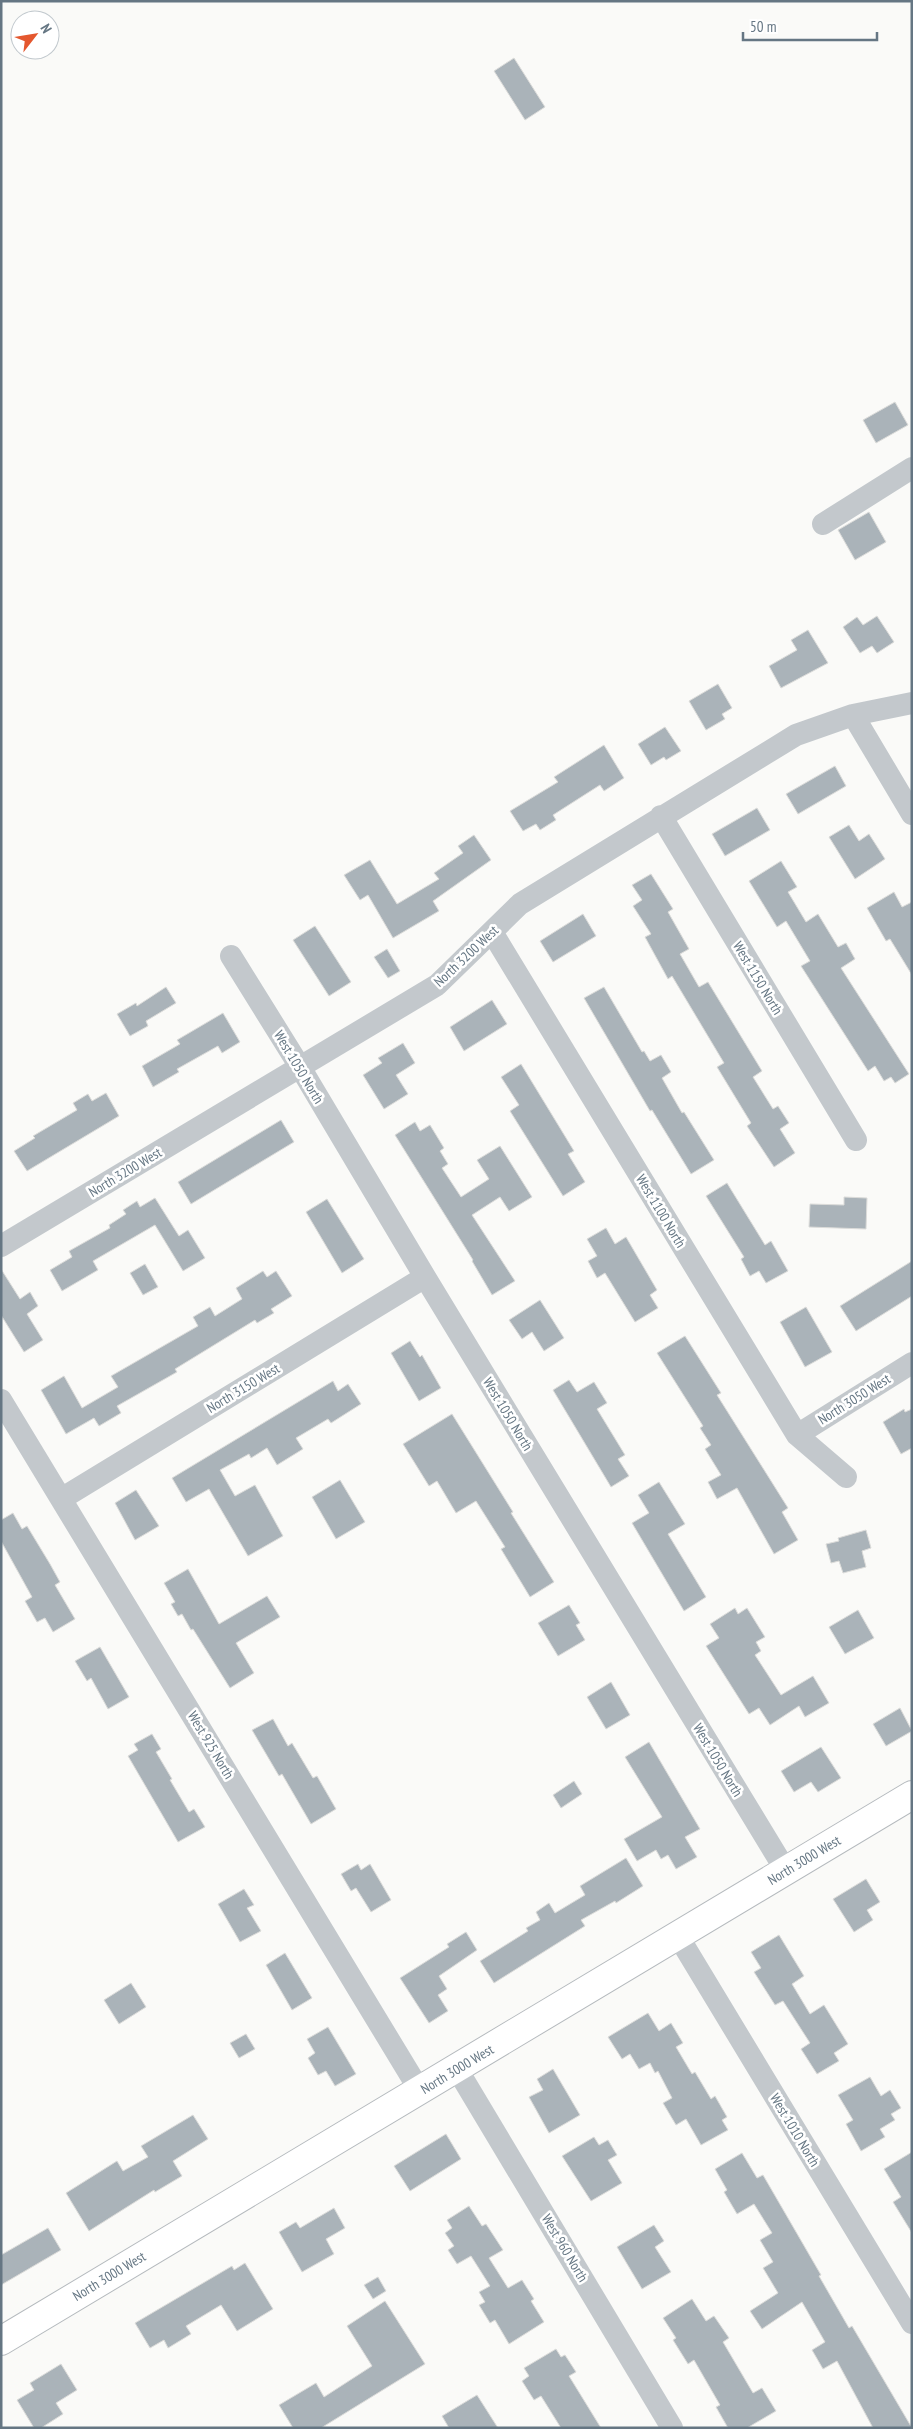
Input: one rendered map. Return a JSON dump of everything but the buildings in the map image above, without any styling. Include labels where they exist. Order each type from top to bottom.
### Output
[{"type":"main road","name":"North 3000 West","points":[[1,2341],[912,1795]]},
{"type":"street","points":[[822,524],[912,468]]},
{"type":"street","name":"North 3200 West","points":[[1,1246],[437,984],[520,904],[796,735],[852,715],[912,703]]},
{"type":"street","points":[[852,715],[912,814]]},
{"type":"street","name":"West 1150 North","points":[[661,816],[856,1140]]},
{"type":"street","name":"West 1100 North","points":[[492,932],[797,1435],[846,1477]]},
{"type":"street","name":"West 1050 North","points":[[231,956],[786,1871]]},
{"type":"street","name":"North 3150 West","points":[[61,1499],[425,1278]]},
{"type":"street","name":"North 3050 West","points":[[797,1435],[912,1363]]},
{"type":"street","name":"West 925 North","points":[[1,1400],[420,2091]]},
{"type":"street","name":"West 1010 North","points":[[678,1936],[912,2323]]},
{"type":"street","name":"West 960 North","points":[[457,2069],[672,2428]]}]
